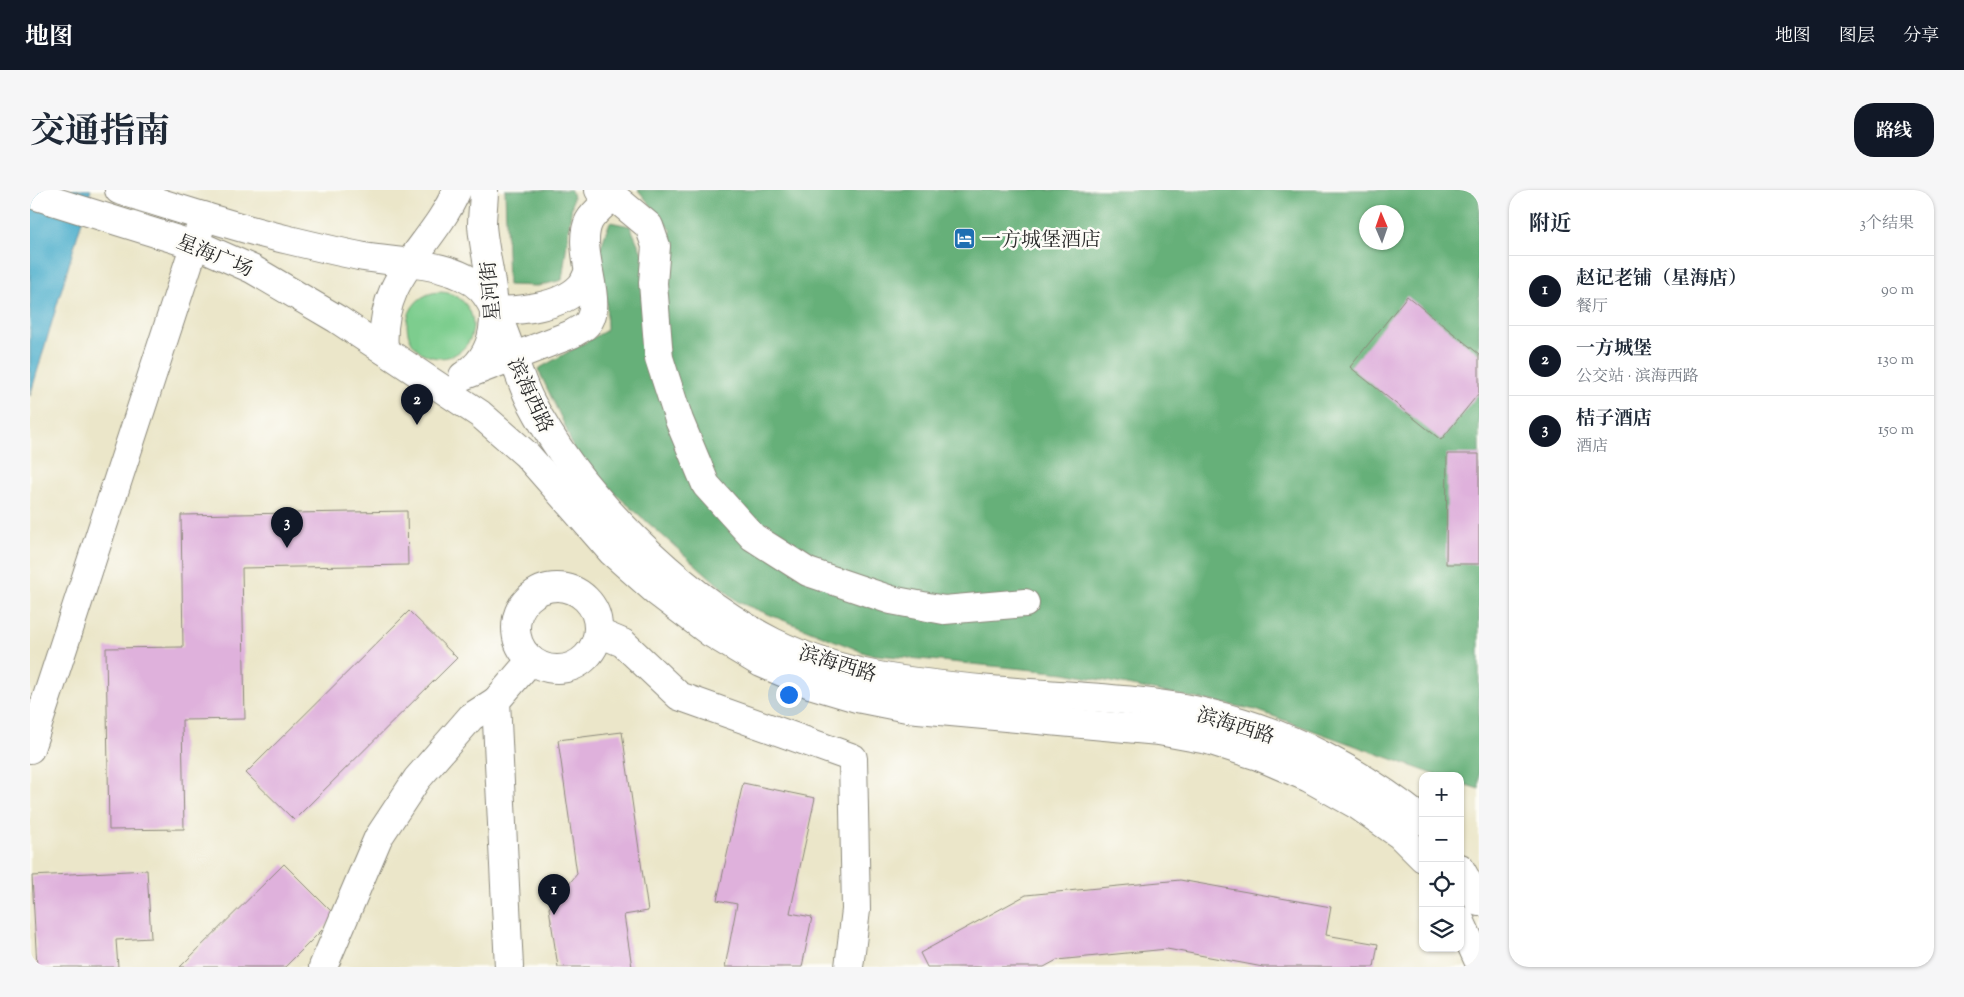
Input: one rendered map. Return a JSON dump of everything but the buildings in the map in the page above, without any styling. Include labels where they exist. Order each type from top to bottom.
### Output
[{"type":"main road","points":[[384,350],[382,330],[387,306],[396,282],[440,221],[457,190]]},
{"type":"main road","name":"星河街","points":[[462,376],[477,367],[487,352],[493,333],[494,310],[482,224],[484,190]]},
{"type":"main road","points":[[131,225],[139,193]]},
{"type":"main road","name":"星海广场","points":[[139,193],[204,216],[287,240],[408,264]]},
{"type":"main road","points":[[428,380],[462,376],[572,334],[586,325],[593,311],[593,294],[584,244],[589,221],[606,193],[649,226],[656,246],[653,283],[659,358],[679,420],[706,485],[753,537],[808,572],[891,600],[944,610],[1025,603]]},
{"type":"main road","name":"星海广场","points":[[30,194],[194,245],[252,268],[292,291],[384,350]]},
{"type":"main road","points":[[30,749],[204,216]]},
{"type":"main road","name":"滨海西路","points":[[408,264],[437,268],[463,276],[482,290],[494,310],[528,397],[569,465],[591,493],[629,532],[674,573],[725,613],[773,642],[818,661],[863,674],[910,682],[1162,705],[1213,714],[1261,730],[1315,753],[1390,795],[1419,818]]},
{"type":"main road","points":[[494,310],[513,311],[530,309],[567,297],[581,286],[588,273]]},
{"type":"main road","name":"滨海西路","points":[[384,350],[480,414],[527,455],[612,552],[657,592],[711,633],[761,663],[810,684],[857,698],[907,708],[1159,731],[1208,740],[1258,756],[1309,778],[1364,810],[1400,835],[1419,854]]},
{"type":"main road","points":[[559,586],[573,589],[585,597],[594,607],[598,620],[598,633],[594,647],[586,658],[575,665],[562,669],[549,668],[531,660],[518,644],[517,617],[523,604],[533,594],[545,588],[559,586]]},
{"type":"main road","points":[[598,633],[622,643],[679,696],[853,758],[856,910],[849,967]]},
{"type":"main road","points":[[323,967],[378,838],[417,779],[471,717],[496,701],[531,660]]},
{"type":"main road","points":[[496,701],[510,967]]},
{"type":"main road","points":[[1464,875],[1479,902]]},
{"type":"main road","points":[[1464,929],[1479,962]]},
{"type":"green space","points":[[505,190],[571,190],[573,197],[562,280],[538,286],[508,285]]},
{"type":"green space","points":[[638,190],[1479,190],[1479,789],[1464,784],[1464,772],[1428,772],[1256,710],[1065,673],[868,654],[738,602],[578,461],[565,426],[538,369],[607,330],[606,293],[600,249],[610,222],[630,226],[643,255],[672,231]]},
{"type":"green space","points":[[434,292],[446,292],[458,297],[468,307],[473,319],[471,338],[458,353],[446,358],[434,358],[422,353],[412,343],[407,331],[407,319],[412,307],[422,297]]},
{"type":"water","points":[[30,190],[91,190],[30,396]]},
{"type":"place","name":"一方城堡酒店","points":[[965,239]]},
{"type":"place","name":"一方城堡","points":[[417,425]]},
{"type":"place","name":"桔子酒店","points":[[287,548]]},
{"type":"place","name":"赵记老铺（星海店）","points":[[554,915]]}]
